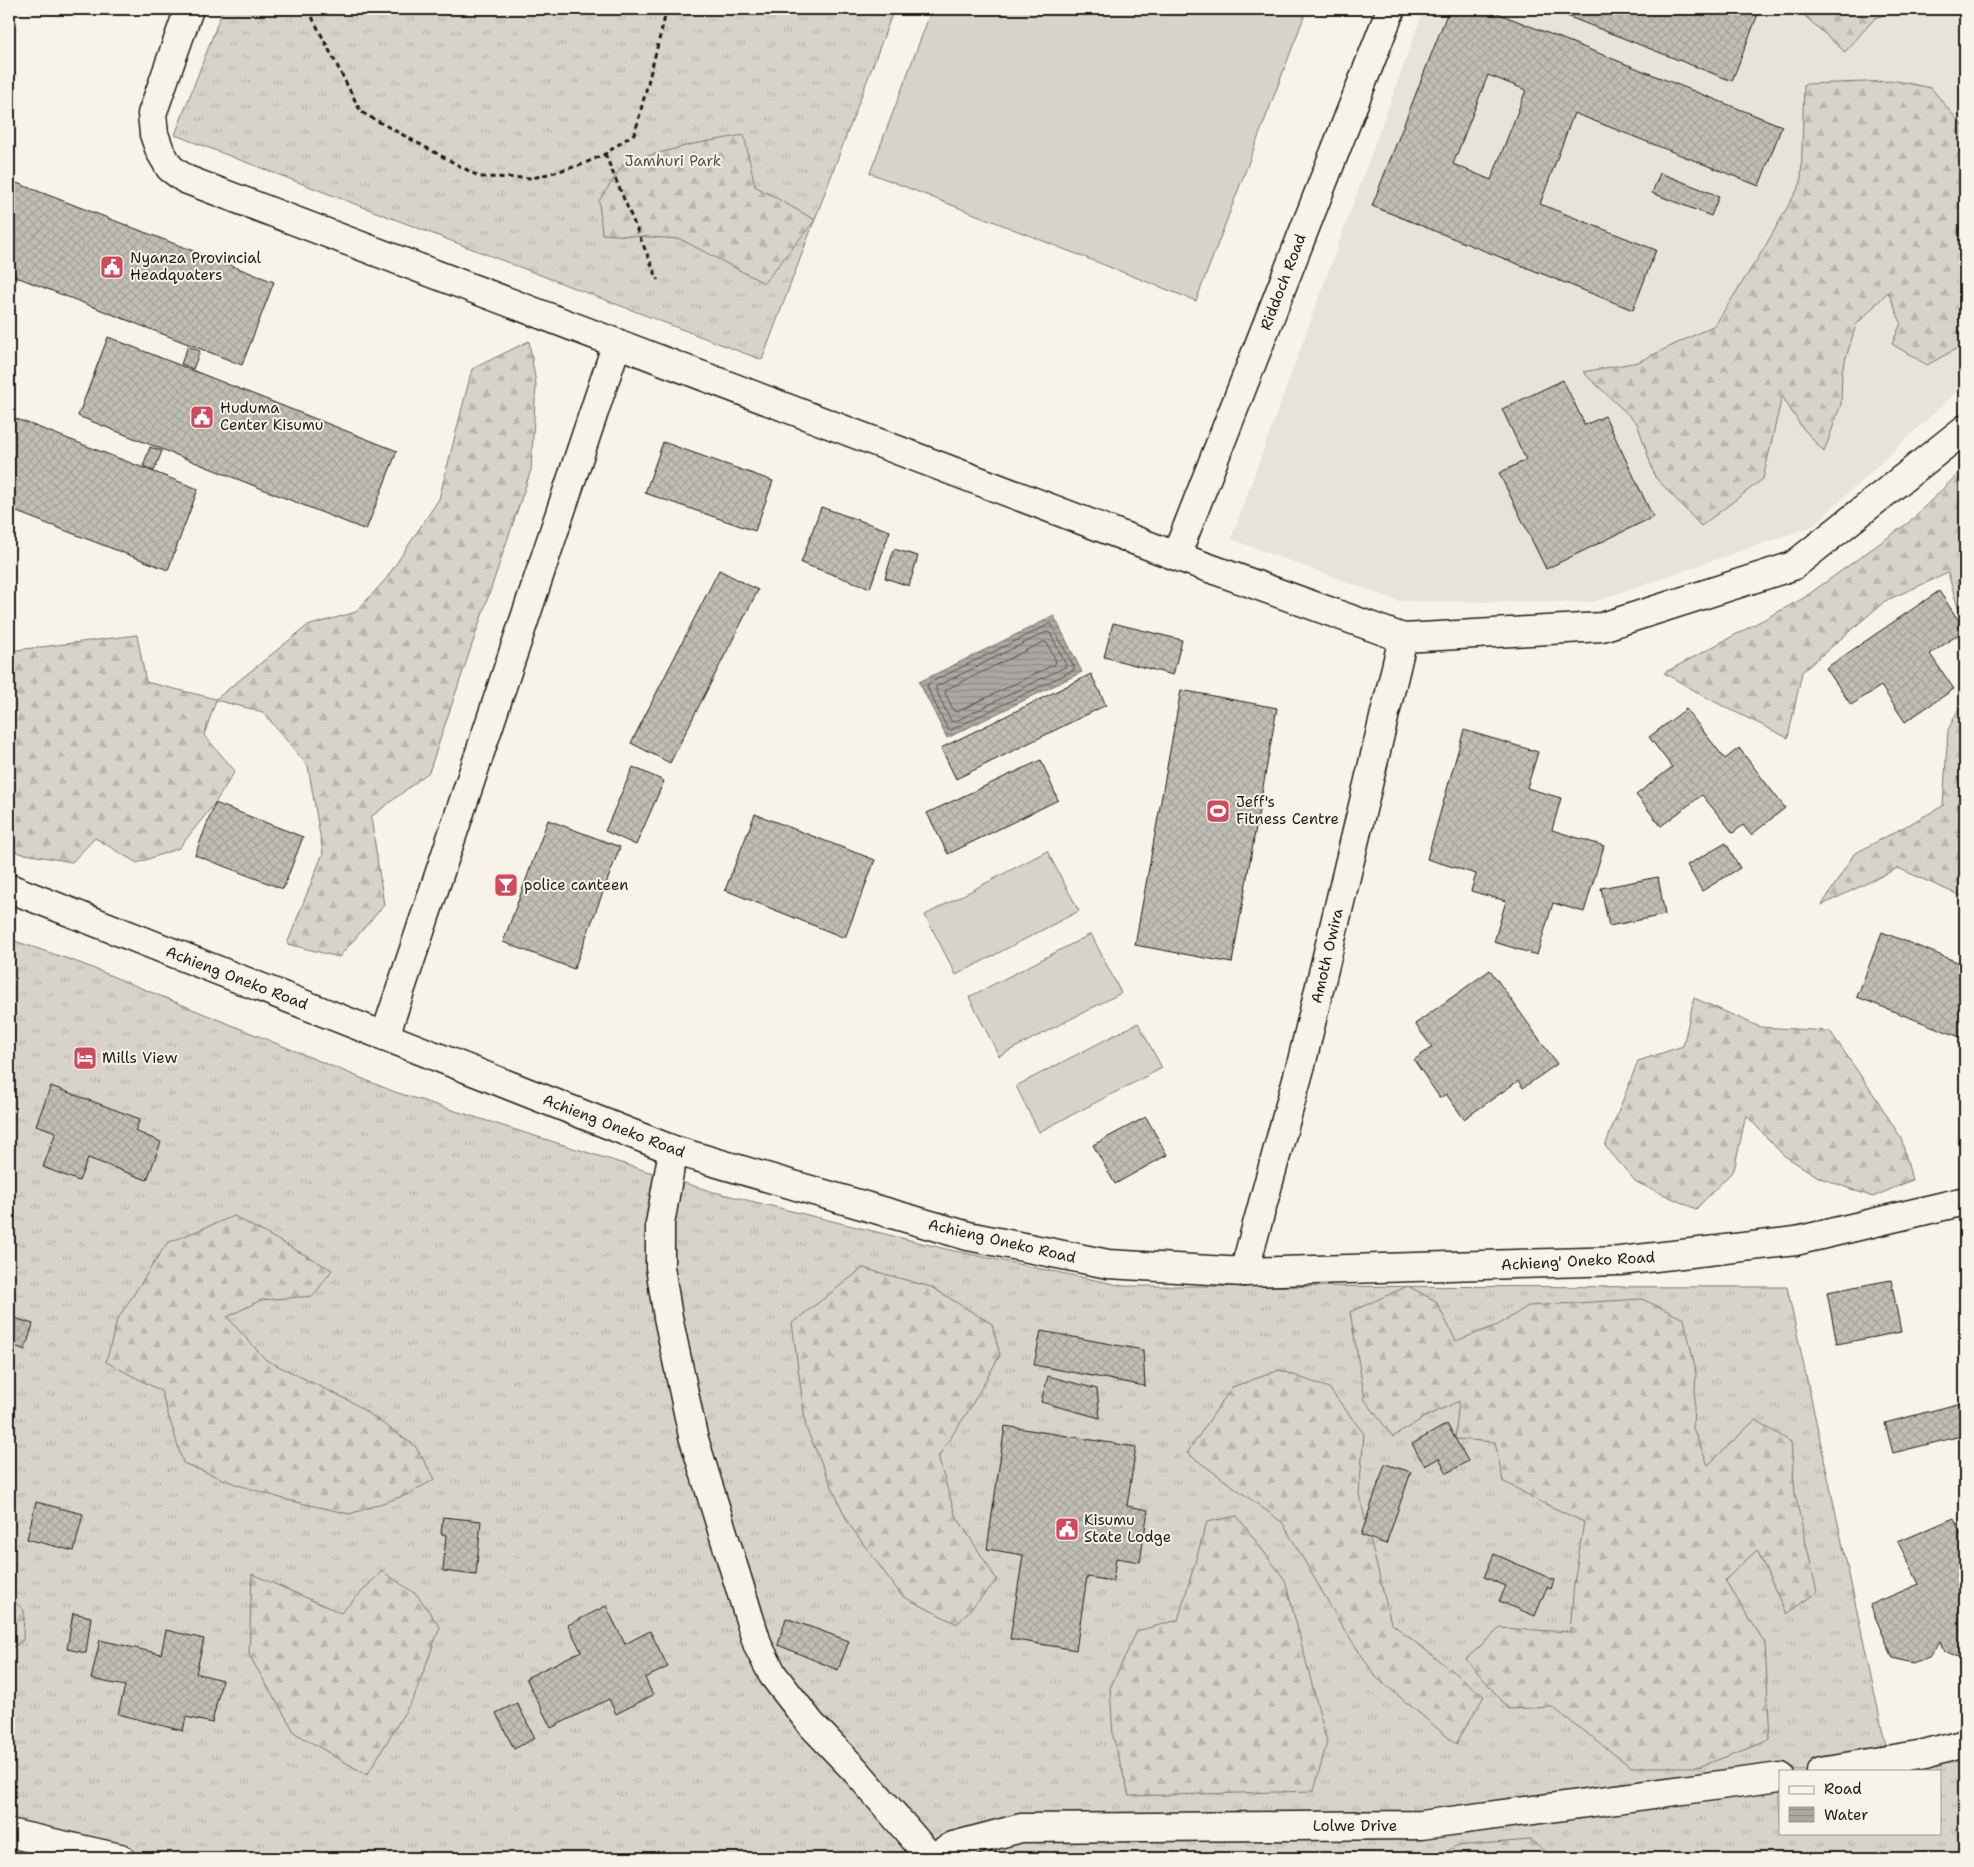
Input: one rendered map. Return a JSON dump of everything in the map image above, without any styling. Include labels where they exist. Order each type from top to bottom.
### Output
[{"type":"street","points":[[189,9],[152,114],[154,134],[160,151],[170,168],[185,179],[1176,556],[1403,638],[1602,627],[1793,566],[1965,428]]},
{"type":"street","name":"Riddoch Road","points":[[1176,556],[1391,9]]},
{"type":"street","points":[[384,1036],[617,343]]},
{"type":"street","name":"Amoth Owira","points":[[1244,1272],[1302,1061],[1403,638]]},
{"type":"street","name":"Achieng Oneko Road","points":[[9,888],[672,1150],[977,1238],[1108,1264],[1244,1272]]},
{"type":"street","points":[[672,1150],[660,1224],[660,1267],[668,1317],[693,1436],[758,1646],[773,1675],[812,1724],[856,1771],[931,1858]]},
{"type":"street","name":"Achieng' Oneko Road","points":[[1244,1272],[1620,1262],[1796,1241],[1965,1201]]},
{"type":"street","points":[[1827,1770],[1924,1754],[1965,1744]]},
{"type":"street","name":"Lolwe Drive","points":[[931,1858],[953,1846],[1021,1828],[1421,1825],[1779,1777]]},
{"type":"street","points":[[9,1833],[120,1858]]},
{"type":"path","points":[[308,9],[361,112],[480,177],[533,178],[581,165],[605,154],[636,133],[667,9]]},
{"type":"path","points":[[605,154],[658,280]]},
{"type":"shaded area","points":[[1424,9],[1965,9],[1965,384],[1813,526],[1593,602],[1398,601],[1231,539]]},
{"type":"green space","name":"Jamhuri Park","points":[[223,9],[894,9],[762,360],[175,135]]},
{"type":"green space","points":[[932,9],[1307,9],[1196,301],[870,173]]},
{"type":"green space","points":[[1797,9],[1901,9],[1875,18],[1845,52]]},
{"type":"green space","points":[[1897,81],[1931,88],[1965,129],[1965,344],[1927,365],[1892,344],[1901,323],[1888,292],[1856,325],[1842,371],[1841,404],[1824,452],[1801,426],[1782,396],[1763,479],[1701,526],[1655,477],[1637,423],[1583,372],[1638,362],[1715,325],[1763,250],[1801,183],[1804,84]]},
{"type":"green space","points":[[744,135],[755,186],[815,220],[764,283],[680,239],[602,234],[599,201],[625,162],[693,144]]},
{"type":"green space","points":[[529,341],[536,384],[531,470],[429,772],[371,817],[384,905],[339,957],[287,944],[323,853],[308,766],[263,712],[216,700],[204,735],[235,771],[215,803],[179,848],[137,863],[95,838],[72,862],[19,853],[9,847],[9,651],[137,635],[146,682],[216,699],[307,626],[356,612],[386,579],[439,499],[472,369]]},
{"type":"green space","points":[[1965,467],[1965,633],[1948,573],[1885,601],[1802,672],[1788,738],[1713,701],[1664,673],[1802,599],[1908,523]]},
{"type":"green space","points":[[1965,696],[1965,898],[1898,868],[1822,905],[1854,854],[1943,806],[1948,730]]},
{"type":"green space","points":[[1047,851],[1079,911],[956,975],[925,915]]},
{"type":"green space","points":[[1091,934],[1121,993],[999,1056],[969,997]]},
{"type":"green space","points":[[9,939],[80,963],[395,1092],[710,1191],[950,1250],[1124,1286],[1787,1287],[1889,1760],[1965,1743],[1965,1858],[157,1858],[9,1826]]},
{"type":"green space","points":[[1694,998],[1760,1027],[1830,1031],[1901,1138],[1912,1180],[1873,1197],[1820,1178],[1783,1155],[1746,1115],[1734,1170],[1696,1209],[1636,1182],[1605,1146],[1638,1061],[1683,1046]]},
{"type":"green space","points":[[1138,1023],[1162,1068],[1039,1132],[1016,1086]]},
{"type":"green space","points":[[234,1216],[332,1270],[313,1296],[261,1300],[227,1317],[266,1360],[352,1402],[415,1446],[435,1479],[406,1495],[350,1514],[287,1500],[235,1484],[183,1463],[161,1391],[106,1362],[117,1320],[167,1243]]},
{"type":"green space","points":[[863,1268],[931,1287],[992,1324],[1000,1355],[970,1408],[938,1457],[955,1514],[997,1580],[957,1624],[902,1596],[848,1523],[806,1428],[792,1323]]},
{"type":"green space","points":[[1408,1286],[1436,1301],[1456,1341],[1498,1325],[1528,1306],[1642,1299],[1684,1319],[1696,1372],[1693,1428],[1708,1465],[1755,1420],[1791,1442],[1795,1494],[1817,1592],[1786,1614],[1757,1550],[1725,1580],[1765,1643],[1770,1740],[1699,1767],[1631,1767],[1552,1707],[1509,1709],[1466,1659],[1500,1628],[1570,1632],[1574,1583],[1584,1522],[1539,1501],[1503,1481],[1495,1442],[1455,1439],[1459,1401],[1423,1418],[1393,1437],[1365,1400],[1350,1312]]},
{"type":"green space","points":[[1280,1370],[1329,1388],[1364,1434],[1359,1494],[1391,1623],[1484,1696],[1456,1744],[1376,1677],[1342,1626],[1282,1522],[1187,1453],[1232,1387]]},
{"type":"green space","points":[[1237,1516],[1285,1580],[1327,1742],[1314,1791],[1129,1796],[1113,1736],[1110,1688],[1137,1631],[1178,1620],[1207,1522]]},
{"type":"green space","points":[[382,1571],[417,1595],[440,1627],[414,1697],[367,1775],[295,1733],[249,1655],[252,1574],[341,1613]]},
{"type":"green space","points":[[9,1597],[24,1610],[23,1640],[9,1650]]},
{"type":"green space","points":[[9,1834],[116,1858],[9,1858]]},
{"type":"green space","points":[[1531,1840],[1552,1858],[1436,1858],[1456,1846]]},
{"type":"water","points":[[1054,616],[1082,672],[947,738],[919,682]]},
{"type":"building","points":[[1449,9],[1487,9],[1782,126],[1759,186],[1574,113],[1540,204],[1656,250],[1633,310],[1372,206]],"holes":[[[1488,75],[1526,90],[1491,180],[1453,164]]]},
{"type":"building","points":[[1549,9],[1760,9],[1732,81]]},
{"type":"building","points":[[1660,173],[1719,196],[1711,216],[1652,193]]},
{"type":"building","points":[[9,180],[274,282],[242,365],[9,274]]},
{"type":"building","points":[[108,337],[397,451],[366,530],[78,416]]},
{"type":"building","points":[[188,346],[200,351],[193,369],[181,364]]},
{"type":"building","points":[[1563,380],[1585,425],[1605,416],[1653,517],[1546,569],[1499,473],[1526,460],[1502,409]]},
{"type":"building","points":[[9,416],[198,489],[168,570],[9,509]]},
{"type":"building","points":[[663,442],[773,481],[755,531],[645,493]]},
{"type":"building","points":[[150,447],[162,451],[154,471],[143,466]]},
{"type":"building","points":[[821,507],[890,531],[870,588],[801,563]]},
{"type":"building","points":[[894,549],[918,556],[909,586],[885,578]]},
{"type":"building","points":[[719,570],[758,590],[670,763],[631,743]]},
{"type":"building","points":[[1939,591],[1965,630],[1930,654],[1954,689],[1905,722],[1881,686],[1851,705],[1826,668]]},
{"type":"building","points":[[1113,623],[1182,640],[1173,675],[1104,657]]},
{"type":"building","points":[[1091,674],[1106,705],[956,779],[941,748]]},
{"type":"building","points":[[1181,690],[1277,708],[1232,963],[1135,945]]},
{"type":"building","points":[[1686,709],[1725,759],[1739,748],[1785,808],[1751,835],[1743,825],[1733,833],[1702,795],[1661,826],[1636,795],[1672,767],[1649,737]]},
{"type":"building","points":[[1464,730],[1538,752],[1527,788],[1561,798],[1552,830],[1604,846],[1584,912],[1553,903],[1537,955],[1494,942],[1506,901],[1471,891],[1476,874],[1427,859]]},
{"type":"building","points":[[1041,760],[1058,800],[948,854],[927,813]]},
{"type":"building","points":[[633,767],[664,781],[636,845],[605,831]]},
{"type":"building","points":[[215,803],[303,837],[283,889],[195,855]]},
{"type":"building","points":[[755,814],[875,860],[845,938],[725,890]]},
{"type":"building","points":[[548,820],[620,847],[574,969],[503,942]]},
{"type":"building","points":[[1726,843],[1740,868],[1702,891],[1687,865]]},
{"type":"building","points":[[1658,877],[1665,915],[1609,926],[1601,888]]},
{"type":"building","points":[[1882,932],[1965,965],[1965,1039],[1857,997]]},
{"type":"building","points":[[1490,970],[1557,1064],[1523,1088],[1518,1081],[1464,1119],[1446,1094],[1440,1098],[1414,1060],[1432,1047],[1415,1024]]},
{"type":"building","points":[[51,1086],[140,1119],[135,1131],[161,1142],[147,1180],[88,1158],[79,1181],[43,1167],[56,1132],[36,1125]]},
{"type":"building","points":[[1146,1117],[1167,1155],[1115,1184],[1093,1145]]},
{"type":"building","points":[[1891,1280],[1901,1332],[1837,1344],[1827,1292]]},
{"type":"building","points":[[9,1316],[33,1324],[25,1350],[9,1344]]},
{"type":"building","points":[[1041,1331],[1143,1350],[1145,1386],[1034,1365]]},
{"type":"building","points":[[1048,1376],[1097,1389],[1100,1418],[1041,1402]]},
{"type":"building","points":[[1965,1402],[1965,1435],[1893,1453],[1885,1423]]},
{"type":"building","points":[[1447,1424],[1468,1461],[1447,1473],[1439,1458],[1425,1466],[1412,1444]]},
{"type":"building","name":"Kisumu State Lodge","points":[[1005,1426],[1136,1447],[1127,1506],[1148,1510],[1140,1562],[1116,1558],[1113,1581],[1087,1577],[1076,1650],[1010,1639],[1023,1555],[987,1549]]},
{"type":"building","points":[[1385,1464],[1411,1472],[1386,1544],[1361,1535]]},
{"type":"building","points":[[36,1502],[83,1514],[74,1551],[27,1539]]},
{"type":"building","points":[[443,1517],[481,1521],[476,1575],[443,1571],[446,1535],[441,1534]]},
{"type":"building","points":[[1954,1518],[1965,1543],[1965,1655],[1955,1657],[1944,1652],[1940,1641],[1929,1657],[1912,1663],[1893,1658],[1870,1605],[1919,1584],[1898,1542]]},
{"type":"building","points":[[1494,1554],[1554,1580],[1551,1589],[1547,1587],[1535,1616],[1499,1601],[1506,1586],[1484,1577]]},
{"type":"building","points":[[606,1606],[625,1644],[650,1631],[668,1667],[645,1678],[653,1695],[616,1714],[609,1699],[551,1728],[526,1678],[581,1651],[568,1625]]},
{"type":"building","points":[[73,1613],[91,1617],[86,1653],[67,1649]]},
{"type":"building","points":[[786,1618],[849,1641],[838,1670],[778,1645]]},
{"type":"building","points":[[166,1630],[204,1639],[196,1673],[222,1680],[212,1723],[186,1717],[183,1731],[118,1714],[125,1686],[91,1679],[100,1640],[161,1654]]},
{"type":"building","points":[[517,1703],[535,1738],[514,1749],[496,1713]]},
{"type":"building","points":[[1838,1854],[1839,1858],[1811,1858],[1811,1857]]},
{"type":"place","name":"Nyanza Provincial Headquaters","points":[[112,267]]},
{"type":"place","name":"Huduma Center Kisumu","points":[[202,417]]},
{"type":"place","name":"Jeff's Fitness Centre","points":[[1218,811]]},
{"type":"place","name":"police canteen","points":[[506,885]]},
{"type":"place","name":"Mills View","points":[[85,1058]]},
{"type":"place","name":"Kisumu State Lodge","points":[[1067,1529]]}]
